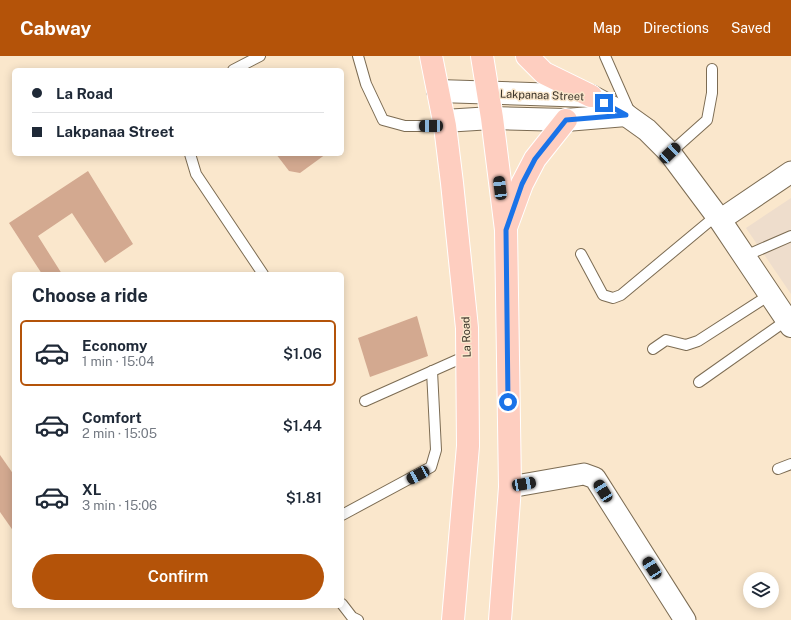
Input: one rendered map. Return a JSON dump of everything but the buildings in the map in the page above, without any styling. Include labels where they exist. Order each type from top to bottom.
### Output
[{"type":"main road","name":"La Road","points":[[431,56],[444,123],[467,328],[466,356],[468,446],[453,620]]},
{"type":"main road","points":[[482,56],[492,118],[506,230],[510,487],[500,620]]},
{"type":"main road","points":[[527,56],[544,73],[591,96]]},
{"type":"main road","points":[[506,230],[522,184],[535,159],[566,120]]},
{"type":"street","name":"Lakpanaa Street","points":[[438,91],[591,96],[630,117]]},
{"type":"street","name":"Lakpanaa Street","points":[[444,123],[492,118],[566,120],[630,117]]},
{"type":"street","points":[[630,117],[647,130],[670,153],[719,218],[789,323]]},
{"type":"street","points":[[719,218],[791,172]]},
{"type":"street","points":[[510,487],[584,474],[595,478],[685,620]]},
{"type":"lane","points":[[237,68],[260,56]]},
{"type":"lane","points":[[358,56],[366,84],[383,120],[405,126],[444,123]]},
{"type":"lane","points":[[605,56],[630,117]]},
{"type":"lane","points":[[670,153],[707,120],[712,93],[712,69]]},
{"type":"lane","points":[[191,156],[196,174],[262,272]]},
{"type":"lane","points":[[581,254],[603,295],[612,298],[621,295],[719,218]]},
{"type":"lane","points":[[745,256],[791,236]]},
{"type":"lane","points":[[653,349],[660,342],[666,340],[686,345],[698,341],[771,294]]},
{"type":"lane","points":[[699,382],[789,323]]},
{"type":"lane","points":[[365,401],[466,356]]},
{"type":"lane","points":[[344,514],[431,467],[436,450],[432,371]]},
{"type":"lane","points":[[778,469],[791,464]]},
{"type":"lane","points":[[344,606],[352,616],[358,620]]},
{"type":"shaded area","points":[[791,198],[791,294],[746,228]]},
{"type":"route","points":[[508,402],[506,338],[506,230],[522,184],[535,159],[566,120],[626,115],[604,103]]}]
